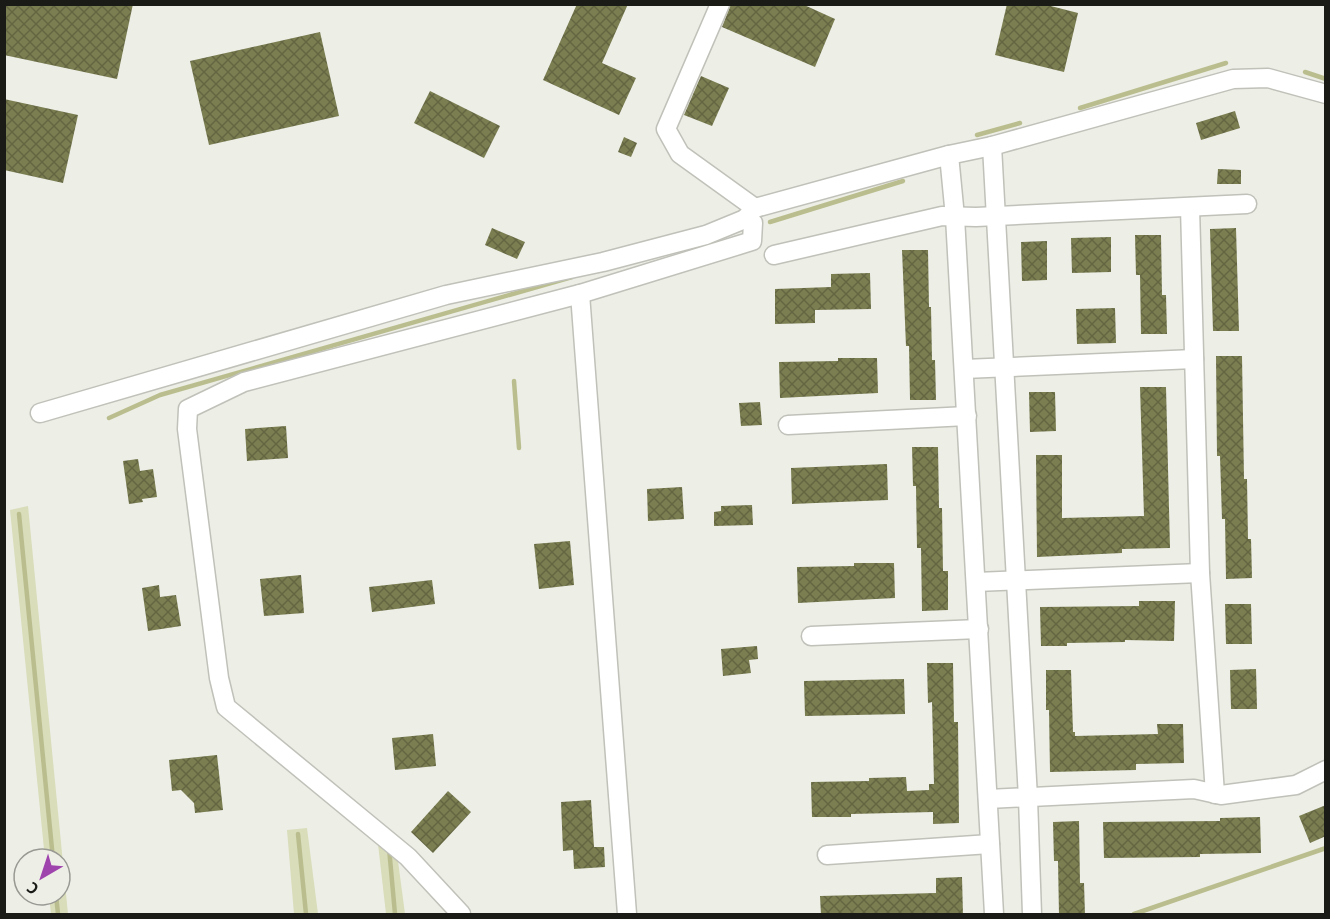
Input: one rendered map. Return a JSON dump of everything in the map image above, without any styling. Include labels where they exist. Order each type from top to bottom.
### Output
[{"type":"street","points":[[461,915],[408,857],[226,707],[219,678],[187,429],[188,409],[244,382],[580,294],[752,242],[753,223],[750,213],[680,154],[666,129],[720,4]]},
{"type":"street","points":[[40,413],[446,295],[603,262],[706,235],[750,213],[950,155],[992,146],[1233,79],[1268,78],[1326,94]]},
{"type":"street","points":[[992,146],[1028,798],[1032,915]]},
{"type":"street","points":[[950,155],[967,416],[994,915]]},
{"type":"street","points":[[774,255],[942,216],[995,216],[1247,204]]},
{"type":"street","points":[[1190,207],[1200,573],[1215,794]]},
{"type":"street","points":[[580,294],[627,915]]},
{"type":"street","points":[[964,369],[1194,359]]},
{"type":"street","points":[[788,425],[967,416]]},
{"type":"street","points":[[976,582],[1200,573]]},
{"type":"street","points":[[811,636],[979,629]]},
{"type":"street","points":[[988,799],[1194,789],[1221,795],[1296,785],[1326,770]]},
{"type":"street","points":[[827,855],[990,844]]},
{"type":"green space","points":[[28,506],[61,847],[44,847],[10,510]]},
{"type":"green space","points":[[307,828],[318,914],[294,914],[287,830]]},
{"type":"green space","points":[[378,844],[398,861],[405,914],[386,914]]},
{"type":"green space","points":[[50,907],[67,907],[68,914],[51,914]]},
{"type":"building","points":[[4,4],[133,4],[117,79],[4,55]]},
{"type":"building","points":[[577,4],[628,4],[602,63],[636,78],[619,115],[543,80]]},
{"type":"building","points":[[731,4],[802,4],[835,19],[815,67],[722,27]]},
{"type":"building","points":[[1007,4],[1043,4],[1078,13],[1064,72],[995,55]]},
{"type":"building","points":[[320,32],[339,116],[209,145],[190,61]]},
{"type":"building","points":[[701,76],[729,88],[712,126],[684,115]]},
{"type":"building","points":[[430,91],[500,126],[484,158],[414,123]]},
{"type":"building","points":[[4,99],[78,115],[63,183],[4,170]]},
{"type":"building","points":[[1235,111],[1240,128],[1201,140],[1196,123]]},
{"type":"building","points":[[624,137],[637,143],[631,157],[618,152]]},
{"type":"building","points":[[1218,169],[1241,170],[1241,184],[1217,184]]},
{"type":"building","points":[[492,228],[525,242],[517,259],[485,245]]},
{"type":"building","points":[[1236,228],[1239,331],[1213,331],[1210,229]]},
{"type":"building","points":[[1135,235],[1161,235],[1162,295],[1166,295],[1167,334],[1141,334],[1140,275],[1136,275]]},
{"type":"building","points":[[1111,237],[1111,272],[1072,273],[1071,238]]},
{"type":"building","points":[[1047,241],[1047,280],[1022,281],[1021,242]]},
{"type":"building","points":[[902,250],[928,250],[929,307],[931,307],[932,360],[935,360],[936,400],[910,400],[909,346],[906,346]]},
{"type":"building","points":[[870,273],[871,309],[815,310],[815,323],[775,324],[775,289],[831,287],[831,274]]},
{"type":"building","points":[[1115,308],[1116,343],[1077,344],[1076,309]]},
{"type":"building","points":[[1216,356],[1242,356],[1244,479],[1247,479],[1248,539],[1251,539],[1252,578],[1226,579],[1225,519],[1222,519],[1220,456],[1217,456]]},
{"type":"building","points":[[838,358],[877,358],[878,393],[780,398],[779,362],[838,361]]},
{"type":"building","points":[[1140,387],[1166,387],[1170,548],[1122,549],[1122,553],[1037,557],[1036,455],[1062,455],[1062,518],[1144,516]]},
{"type":"building","points":[[1029,392],[1055,392],[1056,431],[1030,432]]},
{"type":"building","points":[[760,402],[762,425],[741,426],[739,403]]},
{"type":"building","points":[[286,426],[288,458],[247,461],[245,429]]},
{"type":"building","points":[[912,447],[938,447],[939,508],[942,508],[943,571],[948,571],[948,610],[922,611],[921,548],[917,548],[916,486],[913,486]]},
{"type":"building","points":[[138,459],[140,471],[153,469],[157,497],[129,504],[123,461]]},
{"type":"building","points":[[887,464],[888,500],[792,504],[791,468]]},
{"type":"building","points":[[682,487],[684,519],[648,521],[647,489]]},
{"type":"building","points":[[752,505],[753,525],[714,526],[714,512],[721,511],[721,506]]},
{"type":"building","points":[[570,541],[574,585],[539,589],[534,544]]},
{"type":"building","points":[[854,563],[894,563],[895,598],[798,603],[797,567],[854,566]]},
{"type":"building","points":[[301,575],[304,613],[264,616],[260,579]]},
{"type":"building","points":[[432,580],[435,604],[372,612],[369,587]]},
{"type":"building","points":[[159,585],[160,597],[176,595],[181,626],[148,631],[142,588]]},
{"type":"building","points":[[1139,601],[1175,601],[1174,641],[1125,640],[1125,642],[1041,646],[1040,607],[1139,606]]},
{"type":"building","points":[[1225,604],[1251,604],[1252,644],[1226,644]]},
{"type":"building","points":[[757,646],[758,659],[749,660],[751,673],[723,676],[721,649]]},
{"type":"building","points":[[927,663],[953,663],[954,722],[958,722],[959,823],[933,824],[933,812],[812,817],[811,782],[869,781],[869,778],[906,777],[907,791],[929,790],[929,784],[934,784],[932,702],[928,703]]},
{"type":"building","points":[[1256,669],[1257,709],[1231,709],[1230,670]]},
{"type":"building","points":[[1046,670],[1071,670],[1075,736],[1158,734],[1157,724],[1183,724],[1184,763],[1136,764],[1136,770],[1050,772]]},
{"type":"building","points":[[904,679],[905,714],[805,716],[804,681]]},
{"type":"building","points":[[433,734],[436,766],[395,770],[392,738]]},
{"type":"building","points":[[217,755],[223,810],[195,813],[194,803],[181,790],[172,791],[169,760]]},
{"type":"building","points":[[448,791],[471,812],[433,853],[411,832]]},
{"type":"building","points":[[591,800],[594,847],[604,847],[605,867],[574,869],[573,850],[563,851],[561,802]]},
{"type":"building","points":[[1326,805],[1326,836],[1310,843],[1299,816]]},
{"type":"building","points":[[1260,817],[1261,853],[1200,854],[1200,857],[1104,858],[1103,822],[1220,821],[1220,818]]},
{"type":"building","points":[[1079,821],[1080,883],[1084,883],[1085,915],[1059,915],[1058,861],[1054,861],[1053,822]]},
{"type":"building","points":[[962,877],[963,915],[821,915],[820,896],[936,893],[936,878]]},
{"type":"waterway","points":[[1080,108],[1226,63]]},
{"type":"waterway","points":[[1305,72],[1326,79]]},
{"type":"waterway","points":[[977,135],[1020,123]]},
{"type":"waterway","points":[[770,222],[903,181]]},
{"type":"waterway","points":[[109,418],[160,395],[572,277]]},
{"type":"waterway","points":[[514,381],[519,448]]},
{"type":"waterway","points":[[19,514],[52,847]]},
{"type":"waterway","points":[[298,834],[306,914]]},
{"type":"waterway","points":[[389,848],[395,914]]},
{"type":"waterway","points":[[1134,914],[1326,848]]},
{"type":"waterway","points":[[57,907],[58,914]]}]
